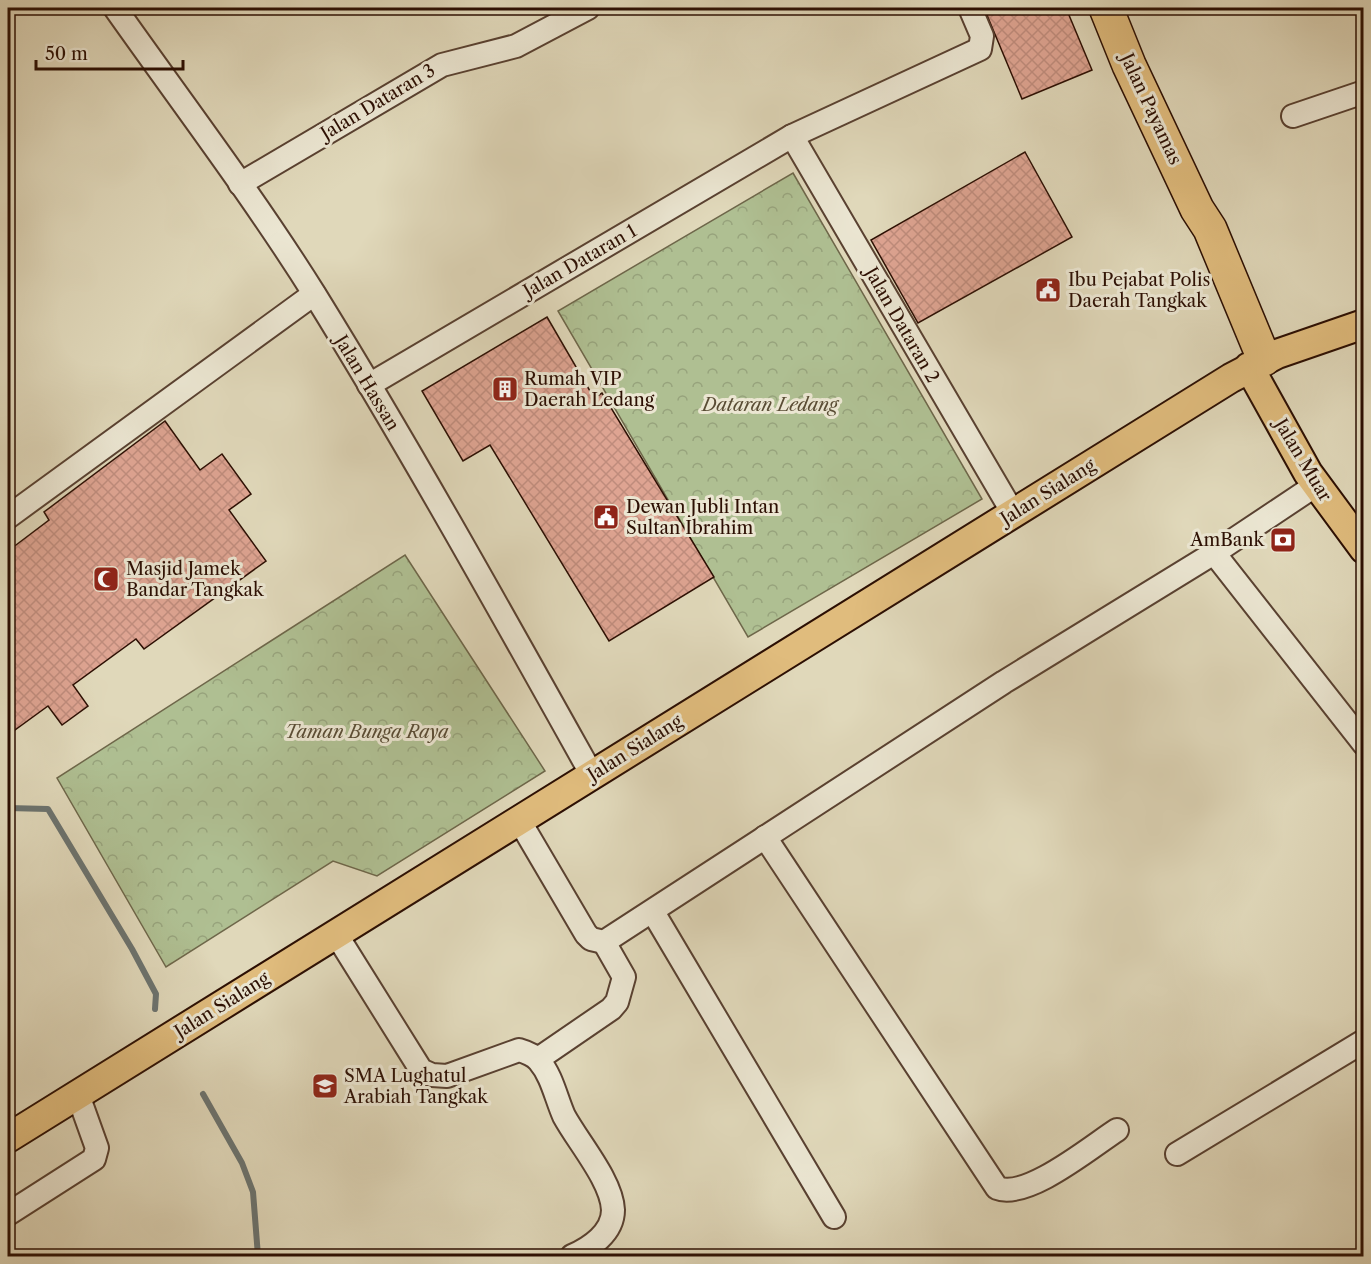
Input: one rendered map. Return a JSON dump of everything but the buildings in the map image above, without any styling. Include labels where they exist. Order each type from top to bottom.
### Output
[{"type":"highway","name":"Jalan Payamas","points":[[1106,8],[1129,65],[1197,209],[1210,229],[1256,363]]},
{"type":"main road","name":"Jalan Sialang","points":[[8,1138],[1256,363],[1364,324]]},
{"type":"main road","name":"Jalan Muar","points":[[1256,363],[1316,485],[1364,549]]},
{"type":"main road","name":"Jalan Muar","points":[[1256,363],[1322,462],[1364,518]]},
{"type":"street","name":"Jalan Hassan","points":[[115,8],[240,184],[314,294],[447,516],[592,775]]},
{"type":"street","name":"Jalan Dataran 3","points":[[240,184],[442,65],[516,46],[588,8]]},
{"type":"street","name":"Jalan Dataran 1","points":[[369,385],[792,136],[980,49],[982,36],[970,8]]},
{"type":"street","points":[[1293,116],[1364,92]]},
{"type":"street","name":"Jalan Dataran 2","points":[[792,136],[1013,513]]},
{"type":"street","points":[[8,517],[314,294]]},
{"type":"street","points":[[519,820],[586,934],[591,939],[604,942],[1004,682],[1214,553],[1316,485]]},
{"type":"street","points":[[1214,553],[1364,744]]},
{"type":"street","points":[[765,837],[997,1188],[1010,1190],[1022,1188],[1054,1172],[1117,1130]]},
{"type":"street","points":[[653,912],[834,1216]]},
{"type":"street","points":[[336,934],[421,1070],[432,1075],[447,1076],[519,1050],[538,1059],[564,1115],[605,1186],[613,1212],[610,1223],[600,1238],[589,1248],[572,1257]]},
{"type":"street","points":[[538,1059],[617,1002],[624,977],[604,942]]},
{"type":"street","points":[[1177,1154],[1364,1041]]},
{"type":"street","points":[[8,1214],[94,1159],[96,1148],[78,1095]]},
{"type":"green space","name":"Dataran Ledang","points":[[793,173],[982,499],[748,637],[558,311]]},
{"type":"green space","name":"Taman Bunga Raya","points":[[405,555],[545,771],[377,876],[333,861],[166,967],[57,778]]},
{"type":"waterway","points":[[8,808],[48,809],[132,949],[156,994],[155,1009]]},
{"type":"waterway","points":[[203,1094],[242,1163],[253,1192],[258,1256]]},
{"type":"place","name":"Ibu Pejabat Polis Daerah Tangkak","points":[[1048,290]]},
{"type":"place","name":"Rumah VIP Daerah Ledang","points":[[505,389]]},
{"type":"place","name":"Dewan Jubli Intan Sultan Ibrahim","points":[[606,517]]},
{"type":"place","name":"AmBank","points":[[1283,540]]},
{"type":"place","name":"Masjid Jamek Bandar Tangkak","points":[[106,579]]},
{"type":"place","name":"SMA Lughatul Arabiah Tangkak","points":[[325,1086]]}]
